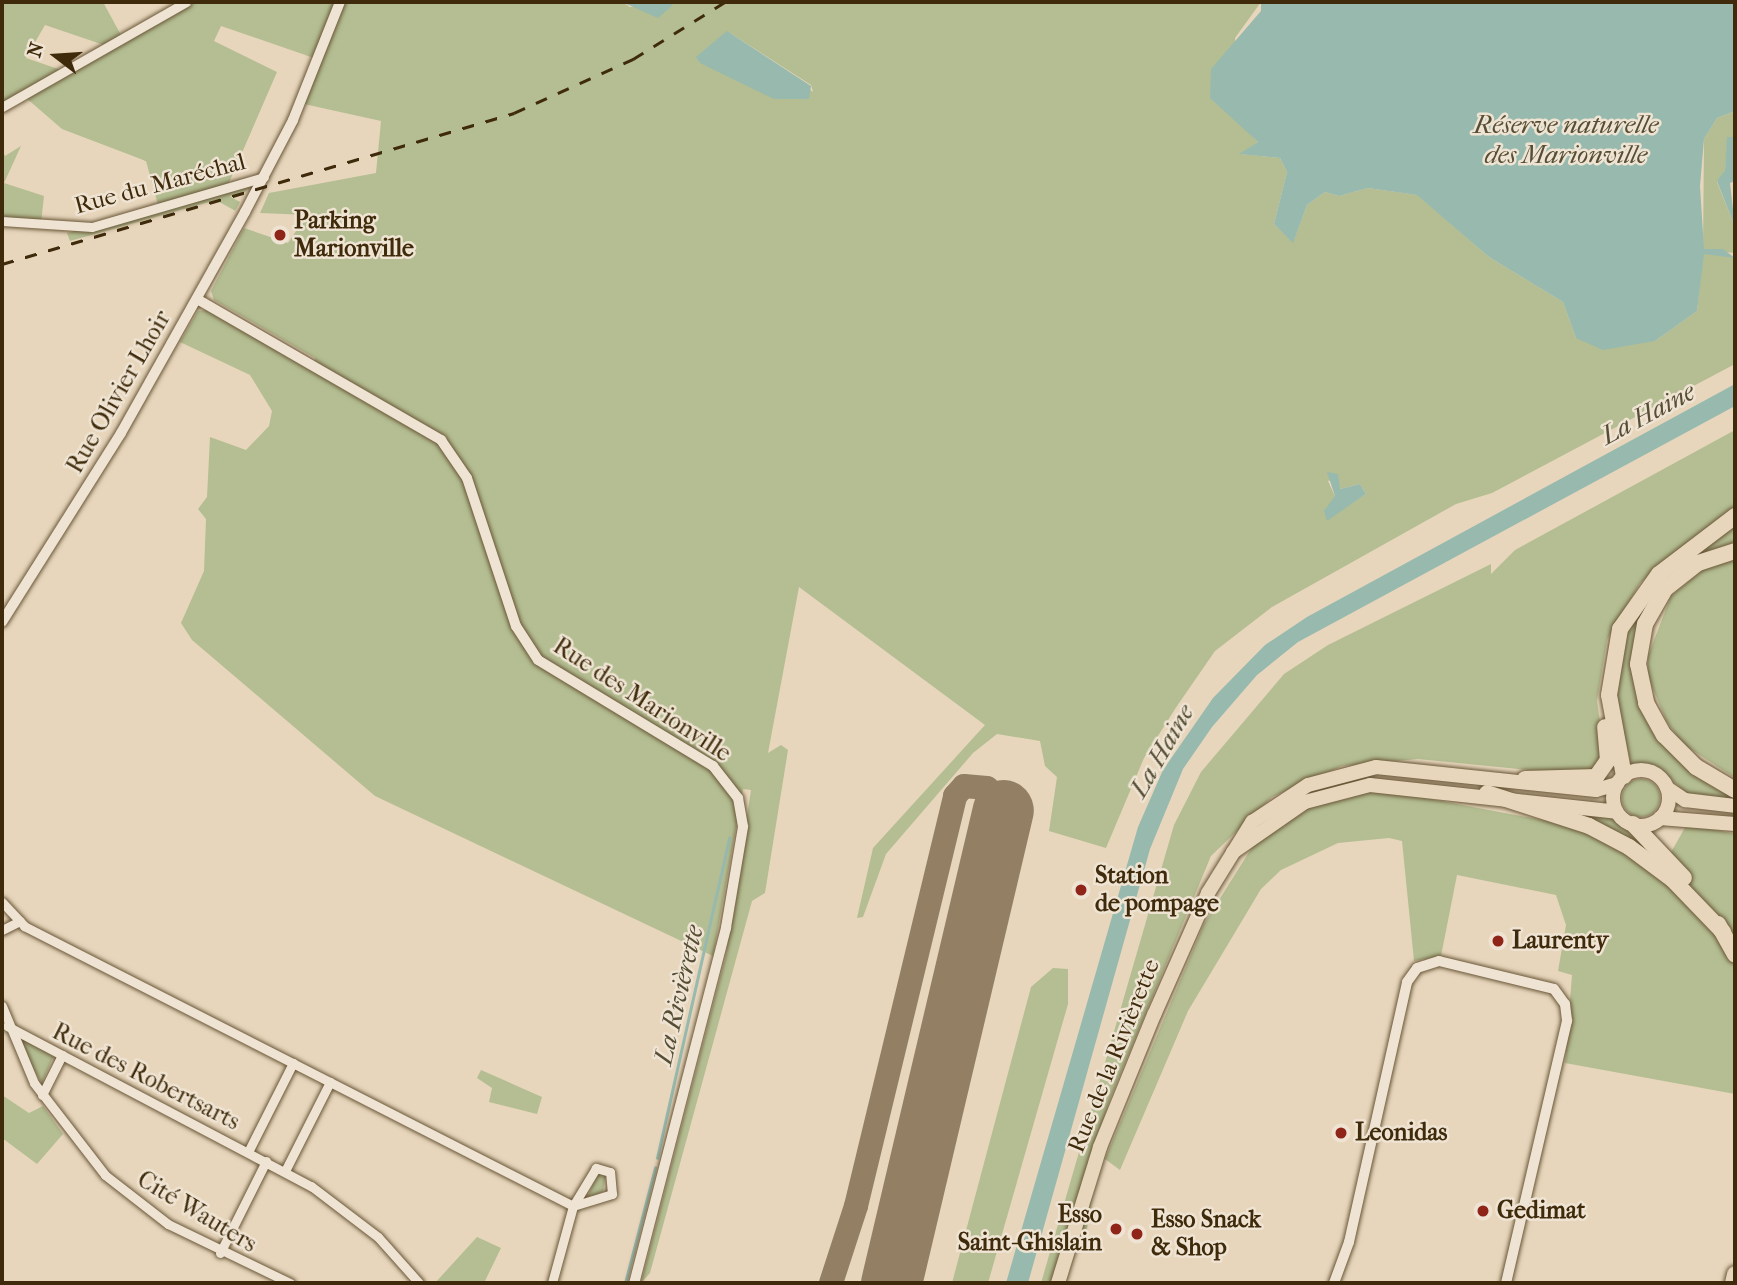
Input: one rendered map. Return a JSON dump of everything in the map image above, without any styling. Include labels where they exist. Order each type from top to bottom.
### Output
[{"type":"highway","points":[[1525,779],[1583,781],[1601,774],[1609,755],[1609,695],[1614,644],[1637,599],[1671,562],[1735,516]]},
{"type":"highway","points":[[1735,551],[1698,563],[1665,589],[1645,624],[1639,664],[1646,703],[1667,739],[1696,767],[1735,790]]},
{"type":"highway","points":[[1609,695],[1621,780]]},
{"type":"highway","points":[[1487,793],[1589,826],[1629,847],[1672,878],[1723,932]]},
{"type":"highway","points":[[1633,824],[1696,892],[1735,955]]},
{"type":"highway","points":[[1733,1283],[1735,1274]]},
{"type":"main road","name":"Rue de la Rivièrette","points":[[1058,1283],[1111,1119],[1196,918],[1240,834],[1265,811],[1339,774],[1410,767],[1525,779],[1596,790],[1621,780]]},
{"type":"main road","points":[[1618,812],[1621,780],[1650,772],[1685,800],[1735,806]]},
{"type":"main road","points":[[1232,853],[1290,810],[1337,790],[1403,784],[1618,812],[1633,824],[1660,818],[1735,824]]},
{"type":"main road","points":[[1660,818],[1667,788]]},
{"type":"street","points":[[2,107],[186,2]]},
{"type":"street","name":"Rue du Maréchal","points":[[2,221],[92,228],[264,177],[340,2]]},
{"type":"street","name":"Rue Olivier Lhoir","points":[[2,622],[197,299],[264,177]]},
{"type":"street","name":"Rue des Marionville","points":[[197,299],[441,440],[467,478],[530,650],[556,676],[713,766],[738,798],[742,839],[724,939],[634,1283]]},
{"type":"street","points":[[2,902],[20,921],[573,1206],[612,1194],[610,1172],[596,1168],[573,1206],[552,1283]]},
{"type":"street","points":[[2,930],[20,921]]},
{"type":"street","points":[[1334,1283],[1349,1242],[1407,982],[1417,968],[1439,961],[1554,989],[1565,1004],[1567,1021],[1506,1283]]},
{"type":"street","name":"Cité Wauters","points":[[2,1006],[7,1026],[41,1095],[113,1183],[220,1252],[290,1283]]},
{"type":"street","name":"Rue des Robertsarts","points":[[7,1026],[285,1171],[378,1237],[414,1281]]},
{"type":"street","points":[[41,1095],[62,1055]]},
{"type":"street","points":[[248,1152],[293,1063]]},
{"type":"street","points":[[285,1171],[330,1082]]},
{"type":"street","points":[[220,1252],[267,1161]]},
{"type":"green space","points":[[2,2],[103,2],[121,35],[104,45],[45,25],[26,58],[61,70],[2,104]]},
{"type":"green space","points":[[191,2],[335,2],[314,58],[221,26],[214,41],[277,72],[228,185],[158,205],[146,161],[62,129],[25,97]]},
{"type":"green space","points":[[342,2],[622,2],[630,7],[673,5],[669,2],[1261,2],[1235,38],[1240,124],[1258,142],[1241,154],[1280,158],[1287,172],[1274,224],[1293,242],[1307,205],[1325,192],[1339,196],[1368,188],[1418,195],[1489,257],[1563,302],[1576,338],[1655,341],[1697,311],[1703,254],[1720,253],[1735,258],[1735,364],[1492,493],[1456,504],[1272,607],[1215,651],[1177,706],[1144,758],[1106,848],[1049,831],[1057,777],[1045,766],[1040,741],[997,734],[973,753],[886,854],[863,917],[857,918],[873,848],[985,725],[799,587],[768,753],[781,745],[788,750],[765,893],[752,901],[650,1273],[641,1283],[726,955],[751,790],[743,789],[713,956],[375,796],[192,640],[181,623],[204,571],[206,519],[198,509],[207,497],[210,437],[246,450],[269,426],[272,411],[250,375],[180,342],[198,311],[207,310],[314,368],[315,358],[214,300],[211,291],[244,228],[288,243],[307,215],[260,213],[269,193],[376,173],[381,121],[304,104]],"holes":[[[727,31],[811,85],[813,92]],[[1336,478],[1340,489],[1360,484],[1366,494],[1327,520],[1335,496],[1328,481]]]},
{"type":"green space","points":[[23,82],[240,202],[235,211],[18,91]]},
{"type":"green space","points":[[1735,111],[1735,137],[1728,138],[1725,170],[1717,182],[1735,227],[1735,253],[1703,250],[1704,139],[1717,118]]},
{"type":"green space","points":[[21,146],[4,183],[44,196],[41,223],[2,216],[2,150],[5,156]]},
{"type":"green space","points":[[250,185],[245,192],[70,241],[67,233]]},
{"type":"green space","points":[[1735,430],[1735,506],[1640,583],[1607,640],[1597,701],[1604,749],[1597,769],[1578,775],[1418,759],[1342,766],[1272,797],[1211,856],[1110,1099],[1052,1283],[1041,1283],[1174,825],[1201,772],[1284,674],[1328,645],[1491,564],[1491,574],[1515,550]]},
{"type":"green space","points":[[1735,523],[1735,547],[1708,554],[1644,615],[1645,712],[1728,793],[1728,801],[1691,797],[1657,767],[1631,764],[1616,698],[1622,641],[1651,592]]},
{"type":"green space","points":[[1735,560],[1735,778],[1683,744],[1667,722],[1648,677],[1648,656],[1671,596],[1705,568]]},
{"type":"green space","points":[[1641,779],[1654,785],[1660,798],[1654,811],[1641,817],[1628,811],[1622,798],[1628,785]]},
{"type":"green space","points":[[1382,790],[1564,824],[1582,809],[1611,816],[1665,863],[1687,824],[1735,834],[1735,1094],[1565,1063],[1572,975],[1558,971],[1566,925],[1556,895],[1457,875],[1441,956],[1414,961],[1402,841],[1389,838],[1338,843],[1281,870],[1261,889],[1188,1011],[1120,1170],[1105,1159],[1204,924],[1256,841],[1327,797]]},
{"type":"green space","points":[[1053,968],[1068,969],[1068,1004],[988,1283],[952,1283],[1031,987]]},
{"type":"green space","points":[[20,1038],[54,1055],[42,1083],[18,1043]]},
{"type":"green space","points":[[481,1070],[542,1097],[537,1114],[489,1102],[492,1088],[477,1078]]},
{"type":"green space","points":[[2,1095],[29,1113],[43,1106],[63,1134],[37,1164],[2,1138]]},
{"type":"green space","points":[[606,1173],[603,1192],[587,1199],[597,1174]]},
{"type":"green space","points":[[1093,1192],[1087,1229],[1080,1235]]},
{"type":"green space","points":[[477,1237],[501,1248],[484,1283],[435,1283]]},
{"type":"water","points":[[622,2],[669,2],[673,5],[658,18]]},
{"type":"water","name":"Réserve naturelle des Marionville","points":[[1261,2],[1735,2],[1735,111],[1717,118],[1704,139],[1700,186],[1704,249],[1723,249],[1735,258],[1704,254],[1697,311],[1655,341],[1603,350],[1576,338],[1563,302],[1489,257],[1417,195],[1368,188],[1339,196],[1325,192],[1307,205],[1293,243],[1274,224],[1287,172],[1280,158],[1239,154],[1258,142],[1210,98],[1211,69],[1261,11]]},
{"type":"water","points":[[727,31],[811,86],[809,99],[774,99],[700,63],[696,57]]},
{"type":"water","name":"Réserve naturelle des Marionville","points":[[1727,137],[1735,137],[1735,181],[1730,183],[1735,227],[1717,181],[1725,170]]},
{"type":"water","points":[[1735,384],[1735,406],[1298,642],[1257,675],[1212,727],[1183,769],[1150,849],[1028,1283],[1006,1283],[1138,827],[1163,770],[1213,698],[1265,645],[1307,617]]},
{"type":"water","points":[[1327,472],[1338,474],[1340,489],[1360,484],[1366,494],[1327,521],[1324,511],[1335,496]]},
{"type":"waterway","name":"La Rivièrette","points":[[657,1158],[729,838]]},
{"type":"waterway","name":"La Rivièrette","points":[[625,1283],[655,1168]]},
{"type":"taxiway","points":[[831,1283],[856,1206],[955,796],[964,786],[987,788],[1002,800],[1003,810]]},
{"type":"runway","points":[[891,1283],[1003,810]]},
{"type":"railway","points":[[2,264],[514,113],[633,59],[725,2]]},
{"type":"place","name":"Parking Marionville","points":[[280,235]]},
{"type":"place","name":"Station de pompage","points":[[1081,890]]},
{"type":"place","name":"Laurenty","points":[[1498,941]]},
{"type":"place","name":"Leonidas","points":[[1341,1133]]},
{"type":"place","name":"Gedimat","points":[[1483,1211]]},
{"type":"place","name":"Esso Saint-Ghislain","points":[[1116,1229]]},
{"type":"place","name":"Esso Snack & Shop","points":[[1137,1234]]},
{"type":"water label","name":"La Haine","points":[[1648,414]]},
{"type":"water label","name":"La Haine","points":[[1162,751]]}]
